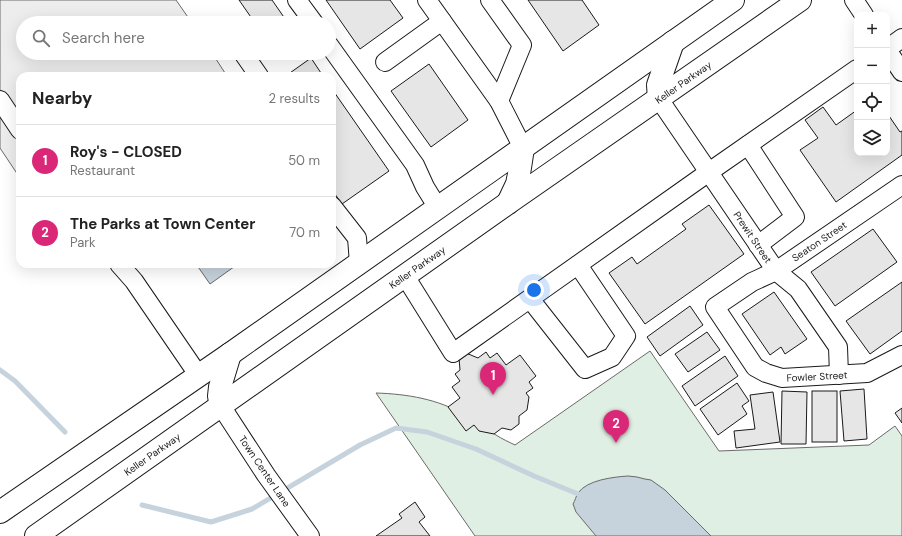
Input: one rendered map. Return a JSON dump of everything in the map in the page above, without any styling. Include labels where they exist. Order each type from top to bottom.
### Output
[{"type":"main road","points":[[0,512],[199,376],[733,0]]},
{"type":"main road","name":"Keller Parkway","points":[[38,535],[508,203],[800,0]]},
{"type":"main road","points":[[659,99],[658,84],[673,42]]},
{"type":"main road","points":[[508,203],[517,184],[522,148]]},
{"type":"main road","points":[[221,406],[219,396],[220,387],[230,354]]},
{"type":"street","points":[[297,0],[309,16]]},
{"type":"street","points":[[427,0],[499,101],[522,148]]},
{"type":"street","points":[[490,0],[522,45],[499,101]]},
{"type":"street","points":[[854,0],[862,12]]},
{"type":"street","points":[[385,62],[442,22]]},
{"type":"street","points":[[888,48],[902,38]]},
{"type":"street","points":[[890,54],[902,72]]},
{"type":"street","points":[[336,55],[415,165],[425,187],[438,208]]},
{"type":"street","points":[[248,60],[256,72]]},
{"type":"street","points":[[405,276],[453,353],[854,71]]},
{"type":"street","name":"Prewit Street","points":[[659,99],[776,270],[798,289],[838,347],[839,375]]},
{"type":"street","points":[[0,100],[16,124]]},
{"type":"street","points":[[748,145],[795,217],[758,245]]},
{"type":"street","name":"Seaton Street","points":[[715,307],[752,282],[776,270],[902,185]]},
{"type":"street","points":[[336,211],[356,238],[359,263]]},
{"type":"street","points":[[530,298],[585,369],[612,357],[626,336],[578,265]]},
{"type":"street","points":[[123,268],[134,281],[199,376]]},
{"type":"street","name":"Fowler Street","points":[[715,307],[755,366],[766,373],[782,378],[867,373],[902,355]]},
{"type":"street","name":"Town Center Lane","points":[[221,406],[266,475],[310,536]]},
{"type":"green space","points":[[650,351],[719,451],[869,445],[895,426],[902,436],[902,536],[475,536],[376,393],[411,396],[444,405],[465,415],[492,433],[515,445]]},
{"type":"shaded area","points":[[0,0],[176,0],[187,16],[16,16],[16,60],[217,60],[224,72],[16,72],[16,172],[0,148]]},
{"type":"shaded area","points":[[199,268],[232,268],[210,284]]},
{"type":"shaded area","points":[[628,476],[651,480],[665,490],[711,536],[596,536],[576,512],[573,504],[577,494],[582,489],[594,482],[608,478]]},
{"type":"building","points":[[239,0],[272,0],[283,16],[250,16]]},
{"type":"building","points":[[326,0],[390,0],[403,18],[360,49]]},
{"type":"building","points":[[528,0],[582,0],[599,25],[563,51]]},
{"type":"building","points":[[308,60],[312,60],[320,72],[291,72]]},
{"type":"building","points":[[429,64],[468,120],[431,147],[391,91]]},
{"type":"building","points":[[336,95],[389,171],[342,204],[336,196]]},
{"type":"building","points":[[823,107],[836,125],[854,112],[854,156],[890,156],[890,117],[900,132],[902,131],[902,155],[836,202],[800,150],[818,138],[805,120]]},
{"type":"building","points":[[709,205],[744,254],[645,324],[609,273],[632,257],[637,264],[686,229],[682,224]]},
{"type":"building","points":[[873,229],[897,262],[835,306],[811,272]]},
{"type":"building","points":[[902,282],[902,331],[870,354],[846,321]]},
{"type":"building","points":[[774,292],[807,339],[785,354],[781,347],[770,355],[742,314]]},
{"type":"building","points":[[690,306],[703,325],[660,356],[647,337]]},
{"type":"building","points":[[707,332],[720,350],[688,372],[675,354]]},
{"type":"building","points":[[486,352],[490,358],[497,353],[506,365],[520,355],[536,376],[529,382],[533,388],[526,393],[529,397],[527,410],[519,416],[519,424],[511,430],[502,428],[494,434],[479,431],[474,425],[466,431],[448,407],[460,398],[452,387],[460,381],[455,374],[460,370],[459,358],[466,353],[478,358]]},
{"type":"building","points":[[725,356],[738,376],[695,406],[682,386]]},
{"type":"building","points":[[737,383],[749,401],[742,406],[747,414],[718,435],[700,409]]},
{"type":"building","points":[[864,389],[867,439],[844,441],[840,391]]},
{"type":"building","points":[[782,391],[807,392],[806,444],[781,444]]},
{"type":"building","points":[[812,391],[837,391],[837,442],[812,442]]},
{"type":"building","points":[[773,392],[780,442],[736,448],[734,431],[755,429],[750,395]]},
{"type":"building","points":[[902,408],[902,423],[895,413]]},
{"type":"building","points":[[415,502],[425,517],[419,522],[430,536],[376,536],[402,518],[399,514]]},
{"type":"waterway","points":[[0,370],[15,381],[65,432]]},
{"type":"waterway","points":[[142,505],[211,522],[252,509],[360,445],[396,428],[427,432],[476,449],[534,476],[583,496]]},
{"type":"place","name":"Roy's - CLOSED","points":[[493,395]]},
{"type":"place","name":"The Parks at Town Center","points":[[616,443]]}]
